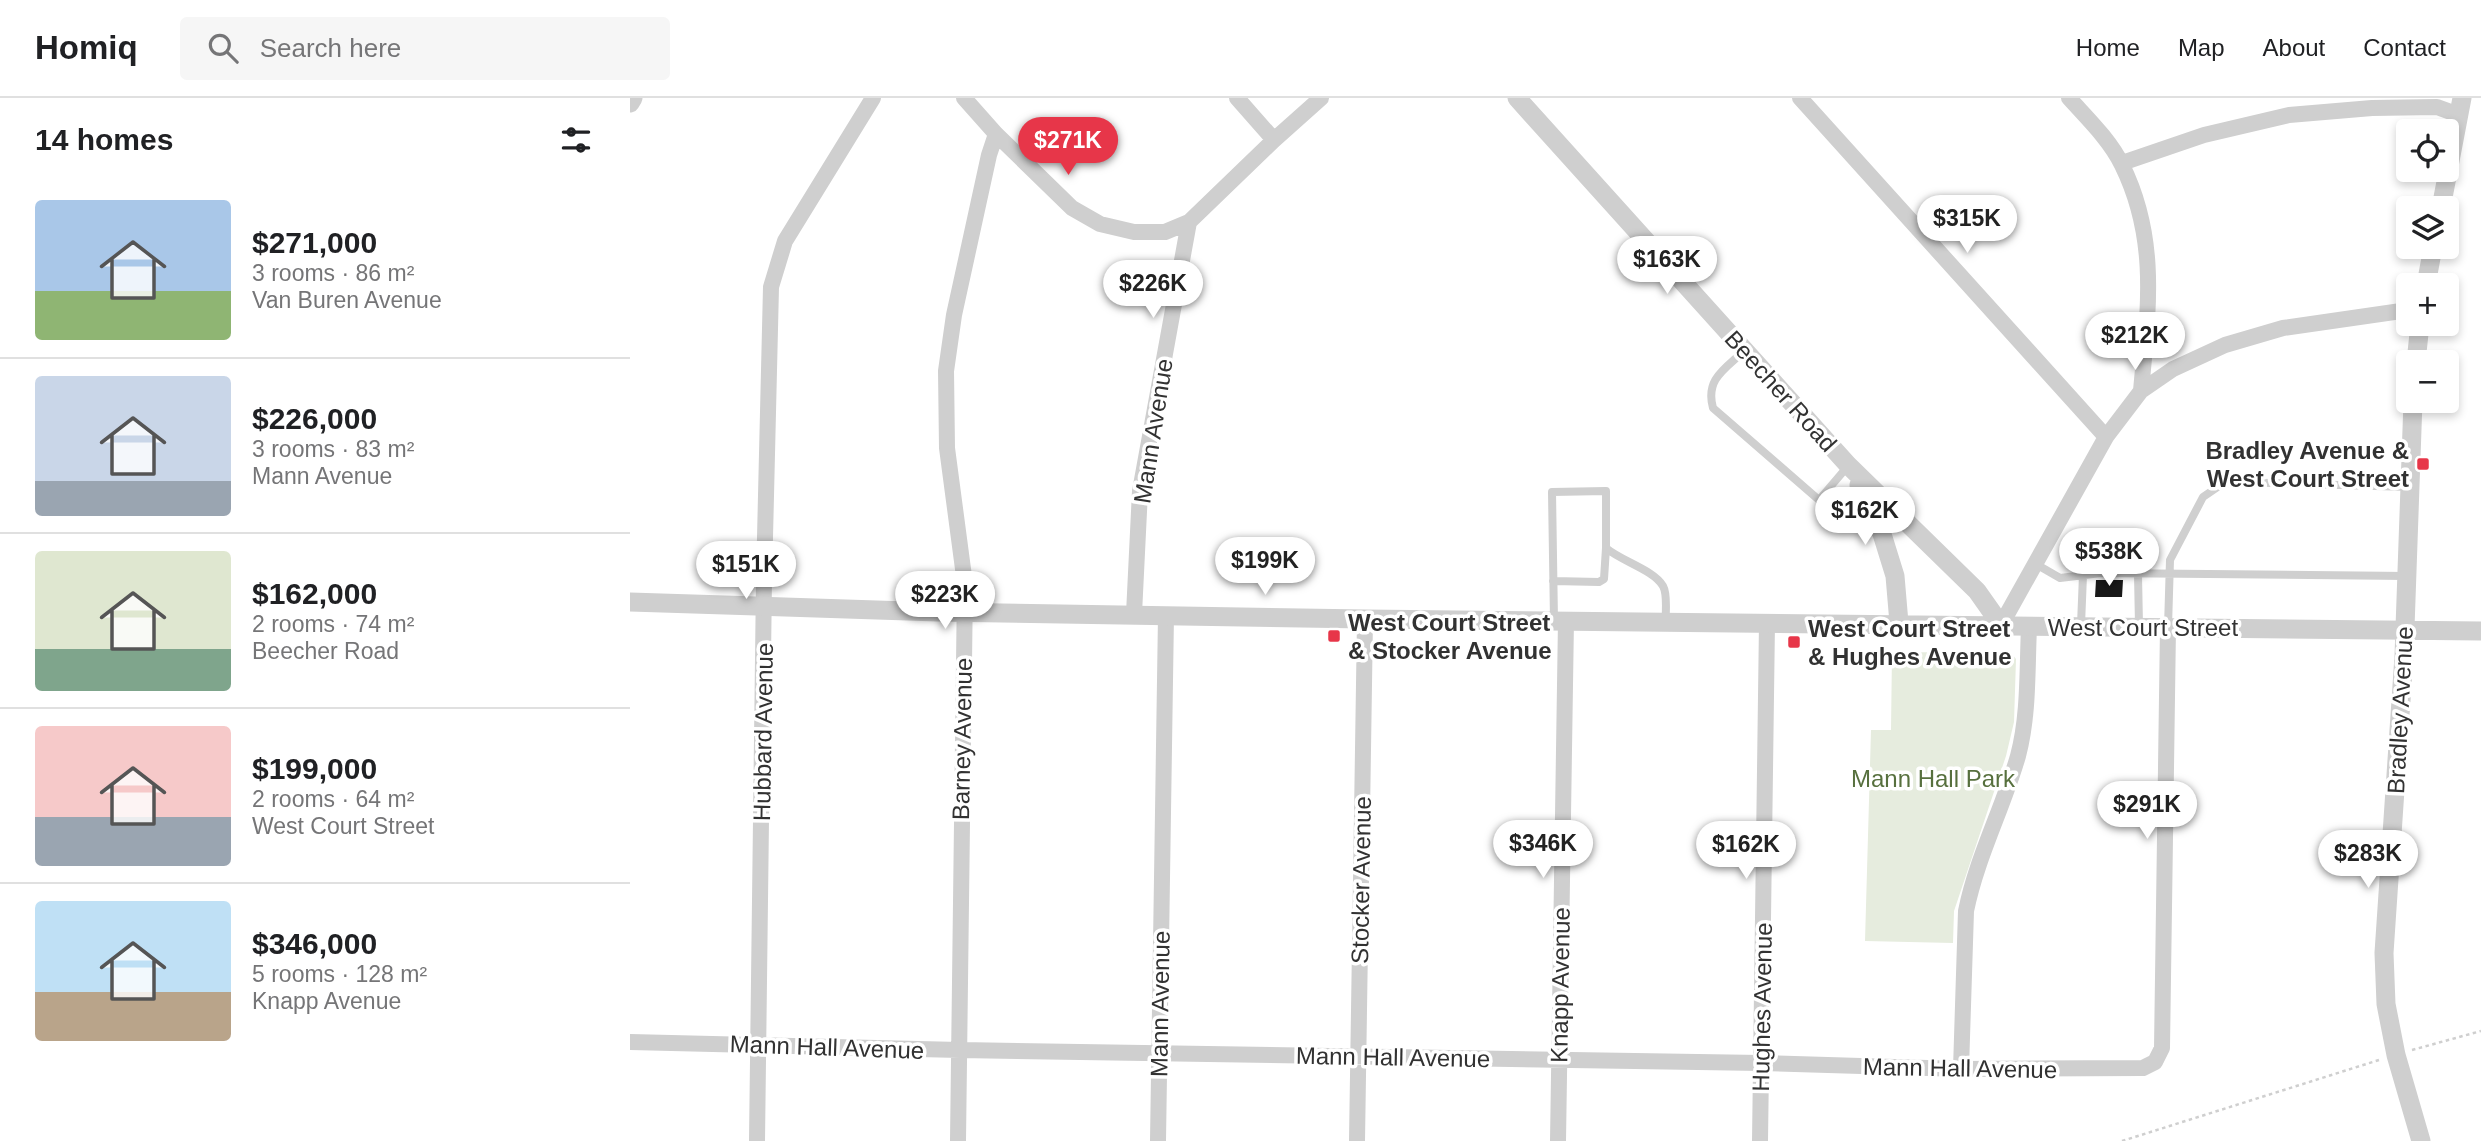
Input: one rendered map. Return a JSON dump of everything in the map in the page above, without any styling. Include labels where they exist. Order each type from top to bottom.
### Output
[{"type":"street","points":[[630,103],[633,98]]},
{"type":"street","name":"Hubbard Avenue","points":[[757,1141],[771,287],[785,241],[873,98]]},
{"type":"street","points":[[964,98],[996,134],[1072,208],[1100,224],[1134,232],[1165,232],[1189,222],[1321,98]]},
{"type":"street","points":[[1237,98],[1274,140]]},
{"type":"street","name":"Beecher Road","points":[[1517,98],[1848,466],[1977,591],[2001,625]]},
{"type":"street","points":[[1800,98],[2106,437]]},
{"type":"street","points":[[2069,98],[2099,131],[2122,163],[2139,211],[2149,261],[2148,316],[2141,391]]},
{"type":"street","points":[[2122,163],[2204,135],[2289,115],[2372,108],[2460,106],[2443,196]]},
{"type":"street","name":"Barney Avenue","points":[[958,1141],[965,584],[947,448],[946,371],[957,302],[996,134]]},
{"type":"street","name":"Mann Avenue","points":[[1134,614],[1140,491],[1189,222]]},
{"type":"street","points":[[2001,625],[2106,437],[2141,391],[2173,369],[2225,345],[2283,328],[2396,312]]},
{"type":"street","name":"Bradley Avenue","points":[[2413,413],[2405,630],[2384,953],[2386,1004],[2396,1055],[2421,1141]]},
{"type":"street","name":"Beecher Road","points":[[1848,466],[1882,534],[1895,576],[1899,623]]},
{"type":"street","name":"West Court Street","points":[[630,602],[963,612],[1365,619],[2481,631]]},
{"type":"street","name":"Mann Avenue","points":[[1158,1141],[1166,615]]},
{"type":"street","name":"Stocker Avenue","points":[[1357,1141],[1365,619]]},
{"type":"street","name":"Knapp Avenue","points":[[1558,1141],[1560,620]]},
{"type":"street","name":"Hughes Avenue","points":[[1760,1141],[1767,622]]},
{"type":"street","points":[[1961,1069],[1966,911],[1971,887],[2018,755],[2025,716],[2029,626]]},
{"type":"street","name":"Mann Hall Avenue","points":[[630,1042],[1961,1069],[2143,1069],[2155,1062],[2162,1048],[2168,627]]},
{"type":"lane","points":[[1744,351],[1710,386],[1713,408],[1819,500],[1848,466]]},
{"type":"lane","points":[[2168,627],[2170,560],[2203,497],[2222,484],[2273,482],[2410,486]]},
{"type":"lane","points":[[1553,581],[1599,582],[1604,579],[1606,491],[1552,492],[1553,581],[1560,620]]},
{"type":"lane","points":[[1606,548],[1616,557],[1654,576],[1663,587],[1666,621]]},
{"type":"lane","points":[[2034,563],[2060,578],[2101,573],[2407,576]]},
{"type":"lane","points":[[2138,574],[2139,626]]},
{"type":"lane","points":[[2081,627],[2083,576]]},
{"type":"path","points":[[2406,1052],[2481,1031]]},
{"type":"path","points":[[2122,1141],[2386,1058]]},
{"type":"green space","name":"Mann Hall Park","points":[[1892,652],[2011,653],[2016,659],[2014,722],[2006,756],[1954,911],[1953,943],[1865,941],[1871,730],[1891,730]]},
{"type":"building","points":[[2112,532],[2140,532],[2148,541],[2148,567],[2112,567]]},
{"type":"building","points":[[2096,580],[2123,580],[2122,597],[2095,597]]},
{"type":"place","name":"Bradley Avenue & West Court Street","points":[[2423,464]]},
{"type":"place","name":"West Court Street & Stocker Avenue","points":[[1334,636]]},
{"type":"place","name":"West Court Street & Hughes Avenue","points":[[1794,642]]}]
